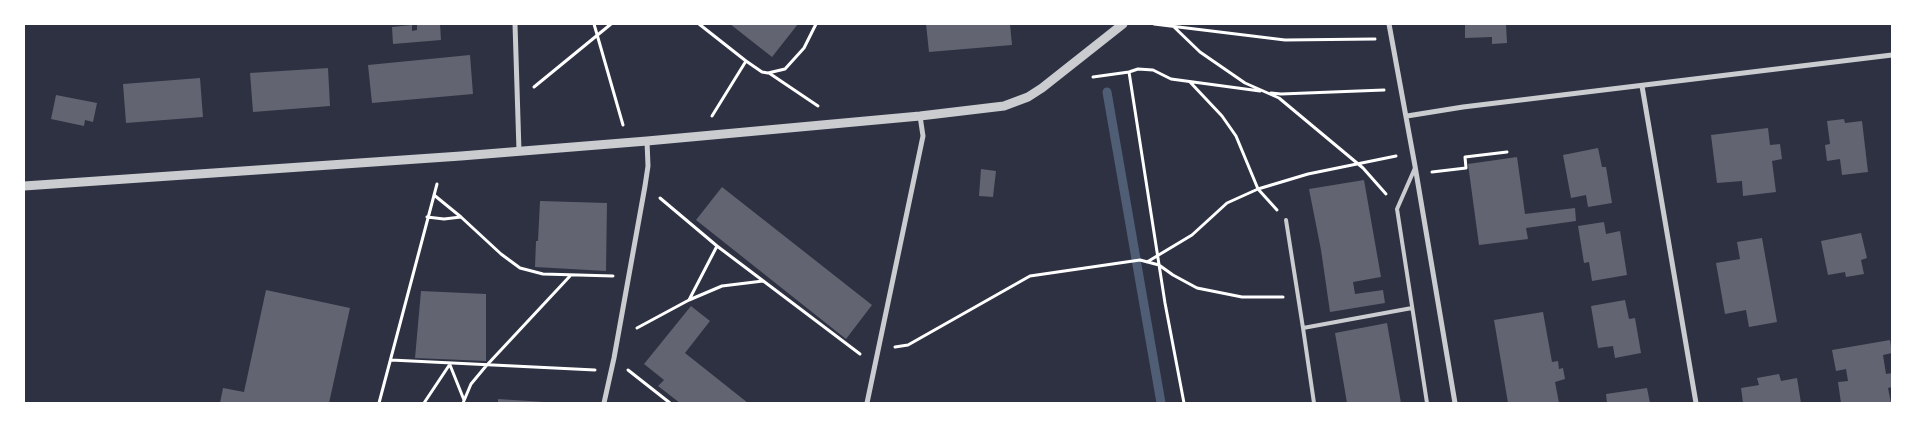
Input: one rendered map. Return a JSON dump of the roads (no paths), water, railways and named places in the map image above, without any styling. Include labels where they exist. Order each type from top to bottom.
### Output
[{"type":"street","points":[[515,24],[519,151]]},
{"type":"street","points":[[24,186],[647,141],[920,116],[1004,106],[1028,97],[1042,88],[1123,24]]},
{"type":"street","points":[[1389,24],[1407,116],[1455,403]]},
{"type":"street","points":[[1407,116],[1892,55]]},
{"type":"street","points":[[1642,86],[1696,403]]},
{"type":"street","points":[[867,403],[922,136],[920,116]]},
{"type":"street","points":[[604,403],[618,340],[645,186],[648,166],[647,141]]},
{"type":"lane","points":[[1415,166],[1397,209],[1427,403]]},
{"type":"lane","points":[[1286,220],[1314,403]]},
{"type":"lane","points":[[1303,328],[1412,308]]},
{"type":"waterway","points":[[1107,92],[1161,403]]}]
